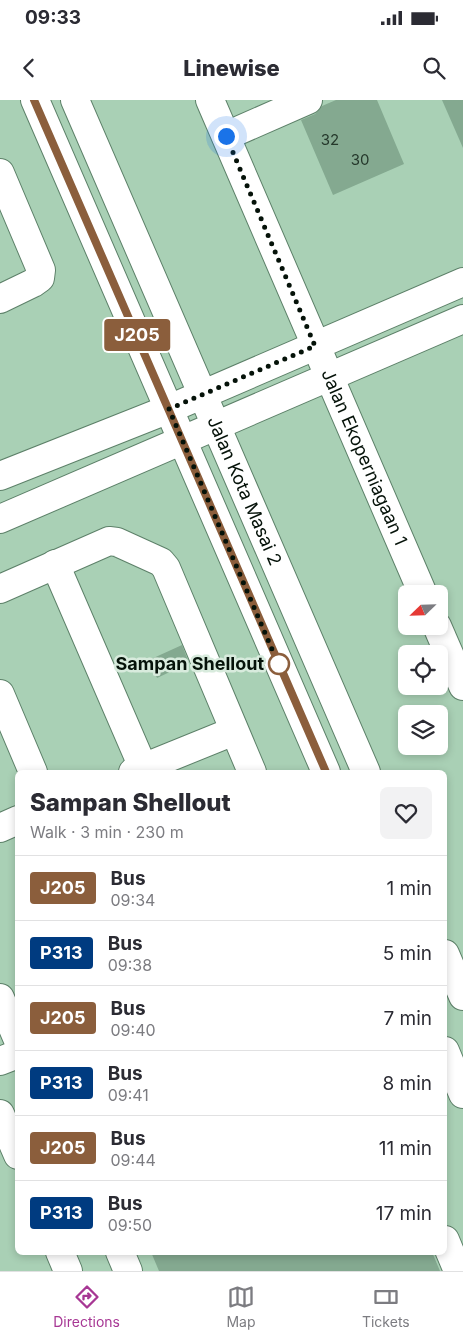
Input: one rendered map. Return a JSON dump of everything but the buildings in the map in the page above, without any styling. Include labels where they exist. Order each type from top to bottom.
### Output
[{"type":"street","name":"Jalan Kota Masai 2","points":[[34,100],[325,770]]},
{"type":"street","name":"Jalan Kota Masai 2","points":[[75,100],[365,770]]},
{"type":"street","name":"Jalan Ekoperniagaan 1","points":[[210,100],[419,585]]},
{"type":"street","points":[[226,136],[308,100]]},
{"type":"street","points":[[0,173],[41,270],[40,278],[33,283],[0,298]]},
{"type":"street","points":[[0,476],[203,395],[463,282]]},
{"type":"street","points":[[0,519],[463,319]]},
{"type":"street","points":[[0,589],[109,541],[117,542],[162,562],[251,770]]},
{"type":"street","points":[[55,564],[141,770]]},
{"type":"street","points":[[441,635],[463,686]]},
{"type":"street","points":[[0,694],[31,770]]},
{"type":"street","points":[[143,770],[234,731]]},
{"type":"street","points":[[0,828],[15,821]]},
{"type":"street","points":[[447,959],[463,996]]},
{"type":"street","points":[[0,998],[15,1033]]},
{"type":"street","points":[[0,1061],[15,1055]]},
{"type":"street","points":[[447,1056],[463,1094]]},
{"type":"street","points":[[0,1114],[15,1147]]},
{"type":"street","points":[[447,1245],[458,1271]]},
{"type":"street","points":[[61,1255],[68,1271]]},
{"type":"street","points":[[121,1255],[128,1271]]},
{"type":"bus line","name":"J205","points":[[34,100],[325,770]]},
{"type":"place","name":"Sampan Shellout","points":[[279,664]]},
{"type":"route","points":[[226,136],[315,346],[169,409],[280,668],[279,664]]}]
